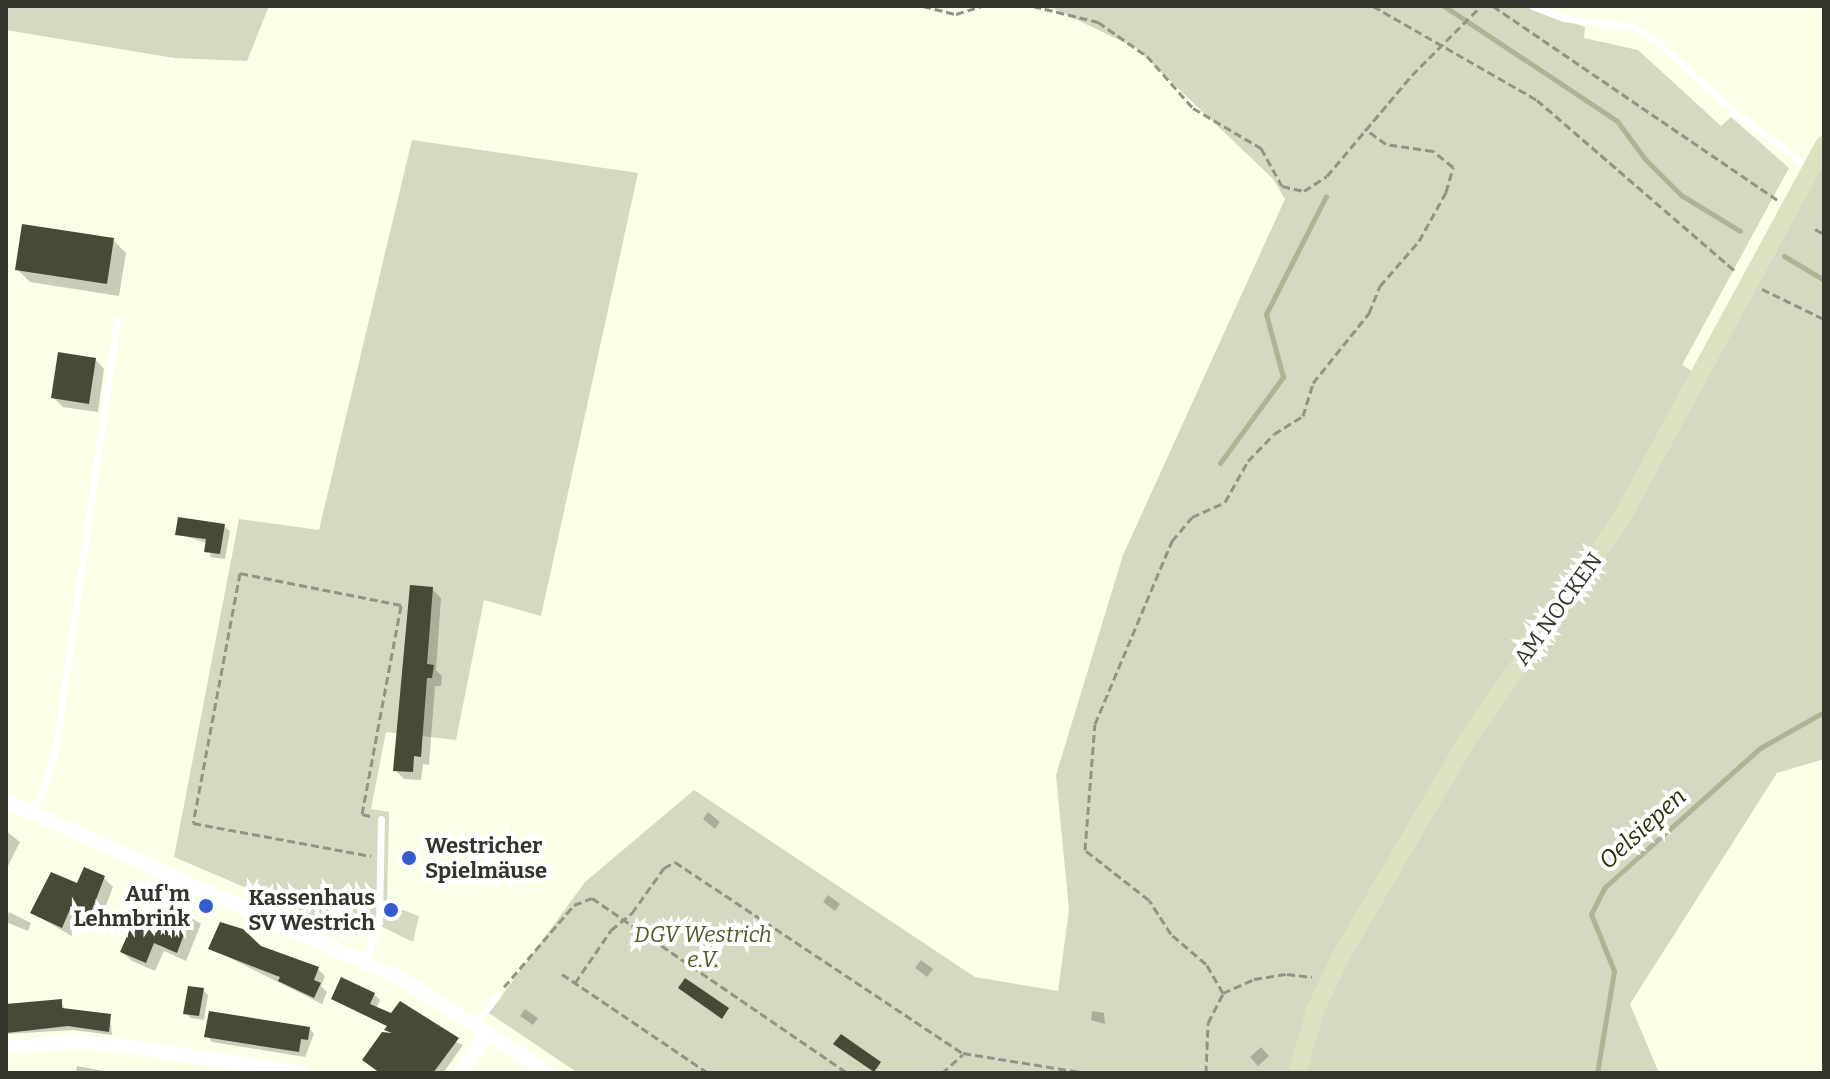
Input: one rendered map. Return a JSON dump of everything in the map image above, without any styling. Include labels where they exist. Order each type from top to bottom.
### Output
[{"type":"street","name":"AM NOCKEN","points":[[1297,1073],[1316,1008],[1341,956],[1469,737],[1621,519],[1786,206],[1824,145]]},
{"type":"street","points":[[6,801],[365,962],[481,1028],[549,1073]]},
{"type":"street","points":[[460,1073],[481,1028]]},
{"type":"street","points":[[6,1047],[73,1042],[117,1045],[302,1073]]},
{"type":"lane","points":[[1532,6],[1563,18],[1633,27],[1654,39],[1738,115],[1799,160]]},
{"type":"lane","points":[[32,814],[54,759],[117,321]]},
{"type":"lane","points":[[365,962],[379,922],[381,819]]},
{"type":"lane","points":[[481,1028],[497,996]]},
{"type":"path","points":[[923,6],[956,14],[982,6]]},
{"type":"path","points":[[1033,6],[1098,22],[1147,56],[1193,108],[1261,148],[1282,186],[1304,191],[1315,186],[1481,7]]},
{"type":"path","points":[[1373,6],[1537,100],[1746,281],[1824,319]]},
{"type":"path","points":[[1493,6],[1786,206]]},
{"type":"path","points":[[1223,993],[1206,964],[1171,934],[1130,880],[1085,850],[1095,724],[1172,541],[1192,517],[1225,502],[1248,461],[1274,434],[1303,416],[1313,383],[1369,313],[1380,286],[1419,241],[1446,192],[1453,167],[1433,151],[1386,144],[1365,129]]},
{"type":"path","points":[[1815,229],[1824,234]]},
{"type":"path","points":[[381,819],[362,814],[401,605],[240,573],[193,823],[381,857]]},
{"type":"path","points":[[575,983],[664,868],[675,862],[963,1053],[1087,1073]]},
{"type":"path","points":[[497,996],[580,899],[597,900],[848,1073]]},
{"type":"path","points":[[562,974],[708,1073]]},
{"type":"path","points":[[1206,1073],[1208,1023],[1223,993],[1276,976],[1315,978]]},
{"type":"path","points":[[942,1073],[963,1053]]},
{"type":"green space","points":[[6,6],[269,6],[247,61],[174,58],[6,30]]},
{"type":"green space","name":"DGV Westrich e.V.","points":[[1048,6],[1524,6],[1585,27],[1584,38],[1638,50],[1721,126],[1731,117],[1789,168],[1682,365],[1704,378],[1824,158],[1824,759],[1777,773],[1630,1004],[1659,1073],[578,1073],[489,1013],[585,882],[694,790],[975,977],[1058,991],[1069,910],[1056,775],[1123,555],[1285,199],[1273,179],[1136,48]]},
{"type":"green space","points":[[412,140],[638,173],[541,616],[484,600],[456,740],[386,732],[371,809],[389,812],[387,904],[419,916],[413,942],[336,904],[319,919],[174,857],[239,519],[319,530]]},
{"type":"building","points":[[22,224],[114,238],[107,284],[15,270]]},
{"type":"building","points":[[58,352],[96,358],[89,404],[51,398]]},
{"type":"building","points":[[178,517],[225,524],[220,554],[204,552],[206,539],[175,535]]},
{"type":"building","points":[[410,585],[433,587],[427,664],[434,665],[432,678],[427,678],[421,757],[414,756],[413,772],[393,771]]},
{"type":"building","points":[[84,867],[105,876],[90,915],[71,907],[62,928],[30,913],[51,872],[77,883]]},
{"type":"building","points":[[172,904],[192,913],[177,953],[154,943],[146,963],[120,952],[139,909],[165,920]]},
{"type":"building","points":[[220,922],[243,929],[261,946],[319,967],[314,980],[321,983],[314,998],[278,981],[280,977],[208,949]]},
{"type":"building","points":[[341,977],[375,993],[370,1004],[391,1013],[400,1001],[459,1038],[433,1073],[380,1073],[362,1060],[382,1032],[392,1033],[384,1030],[387,1026],[331,999]]},
{"type":"building","points":[[685,978],[729,1008],[722,1019],[678,988]]},
{"type":"building","points":[[188,986],[204,988],[199,1016],[183,1014]]},
{"type":"building","points":[[62,999],[62,1008],[111,1014],[109,1032],[68,1026],[6,1033],[6,1004]]},
{"type":"building","points":[[209,1011],[310,1027],[308,1040],[301,1039],[299,1052],[204,1037]]},
{"type":"building","points":[[841,1034],[881,1062],[874,1072],[833,1044]]},
{"type":"waterway","points":[[1444,6],[1617,121],[1645,159],[1681,195],[1740,231]]},
{"type":"waterway","points":[[1220,463],[1283,377],[1266,314],[1326,196]]},
{"type":"waterway","points":[[1784,256],[1824,280]]},
{"type":"waterway","name":"Oelsiepen","points":[[1597,1073],[1614,971],[1591,914],[1605,887],[1760,748],[1824,712]]},
{"type":"place","name":"Westricher Spielmäuse","points":[[409,858]]},
{"type":"place","name":"Auf'm Lehmbrink","points":[[206,906]]},
{"type":"place","name":"Kassenhaus SV Westrich","points":[[391,910]]}]
